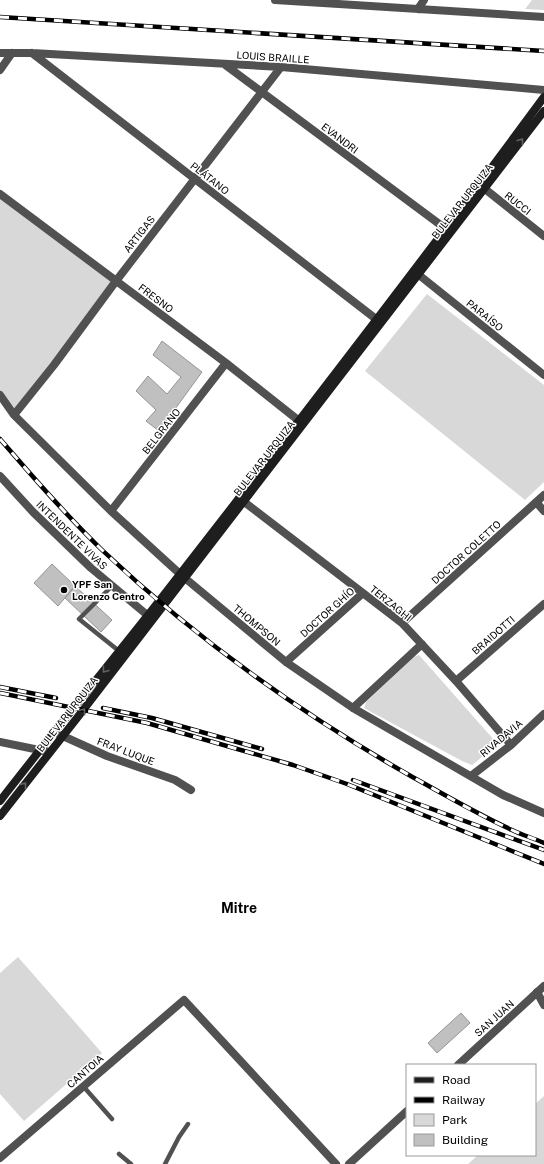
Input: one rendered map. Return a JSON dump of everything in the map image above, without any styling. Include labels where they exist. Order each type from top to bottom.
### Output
[{"type":"main road","name":"BULEVAR URQUIZA","points":[[241,499],[298,420],[376,319],[416,272],[446,229],[482,187],[544,97]]},
{"type":"main road","name":"BULEVAR URQUIZA","points":[[0,816],[182,576],[416,272],[482,187],[544,111]]},
{"type":"main road","name":"BULEVAR URQUIZA","points":[[0,801],[119,651],[150,618]]},
{"type":"street","points":[[275,0],[544,17]]},
{"type":"street","points":[[373,0],[381,7]]},
{"type":"street","points":[[418,8],[424,0]]},
{"type":"street","name":"LOUIS BRAILLE","points":[[0,52],[281,67],[544,90]]},
{"type":"street","points":[[0,70],[12,53]]},
{"type":"street","name":"PLÁTANO","points":[[32,53],[376,319]]},
{"type":"street","name":"EVANDRI","points":[[224,64],[446,229]]},
{"type":"street","name":"ARTIGAS","points":[[14,415],[54,366],[116,281],[281,67]]},
{"type":"street","name":"RUCCI","points":[[482,187],[544,236]]},
{"type":"street","name":"FRESNO","points":[[0,194],[226,363],[298,420]]},
{"type":"street","name":"PARAÍSO","points":[[416,272],[544,375]]},
{"type":"street","name":"BELGRANO","points":[[111,512],[226,363]]},
{"type":"street","name":"THOMPSON","points":[[0,395],[14,415],[111,512],[182,576],[286,662],[354,708],[503,795],[544,812]]},
{"type":"street","name":"INTENDENTE VIVAS","points":[[0,476],[33,512],[112,586],[150,618]]},
{"type":"street","name":"DOCTOR COLETTO","points":[[402,623],[544,496]]},
{"type":"street","name":"TERZAGHI","points":[[241,499],[402,623],[456,681],[510,744]]},
{"type":"street","points":[[536,502],[544,511]]},
{"type":"street","name":"DOCTOR GHÍO","points":[[286,662],[363,593]]},
{"type":"street","name":"BRAIDOTTI","points":[[456,681],[544,604]]},
{"type":"street","points":[[354,708],[422,644]]},
{"type":"street","name":"RIVADAVIA","points":[[471,776],[544,714]]},
{"type":"street","name":"FRAY LUQUE","points":[[54,732],[107,756],[175,780],[191,790]]},
{"type":"street","points":[[0,742],[50,752]]},
{"type":"street","name":"SAN JUAN","points":[[459,1064],[544,986]]},
{"type":"street","points":[[537,992],[544,1005]]},
{"type":"street","name":"CANTOIA","points":[[0,1158],[184,1000],[336,1164]]},
{"type":"street","points":[[349,1164],[406,1112]]},
{"type":"lane","points":[[112,586],[80,619],[119,651]]},
{"type":"lane","points":[[83,1086],[112,1119]]},
{"type":"lane","points":[[165,1164],[179,1137],[188,1124]]},
{"type":"lane","points":[[119,1154],[131,1164]]},
{"type":"green space","points":[[532,0],[544,0],[544,10],[525,9]]},
{"type":"green space","points":[[0,194],[116,281],[14,415],[0,395]]},
{"type":"green space","points":[[427,294],[544,385],[544,482],[525,500],[365,371]]},
{"type":"green space","points":[[419,655],[494,740],[493,748],[472,765],[364,708],[366,702],[414,657]]},
{"type":"green space","points":[[18,957],[102,1053],[24,1121],[0,1094],[0,973]]},
{"type":"green space","points":[[544,1096],[544,1164],[468,1164],[477,1156],[536,1156],[536,1103]]},
{"type":"building","points":[[162,341],[202,372],[159,431],[146,421],[156,410],[136,391],[148,376],[167,394],[181,377],[153,355]]},
{"type":"building","points":[[52,564],[75,586],[58,606],[34,583]]},
{"type":"building","points":[[75,586],[112,620],[101,632],[65,598]]},
{"type":"building","points":[[461,1013],[470,1023],[437,1053],[428,1043]]},
{"type":"railway","points":[[0,17],[544,51]]},
{"type":"railway","points":[[0,439],[37,482],[102,550],[173,613],[249,672],[328,726],[409,775],[460,804],[516,832],[544,843]]},
{"type":"railway","points":[[0,687],[56,698]]},
{"type":"railway","points":[[0,693],[147,723],[293,765],[347,784],[544,864]]},
{"type":"railway","points":[[103,708],[152,718],[262,749]]},
{"type":"railway","points":[[353,780],[544,850]]},
{"type":"place","name":"YPF San Lorenzo Centro","points":[[64,590]]},
{"type":"district","name":"Mitre","points":[[239,908]]}]
